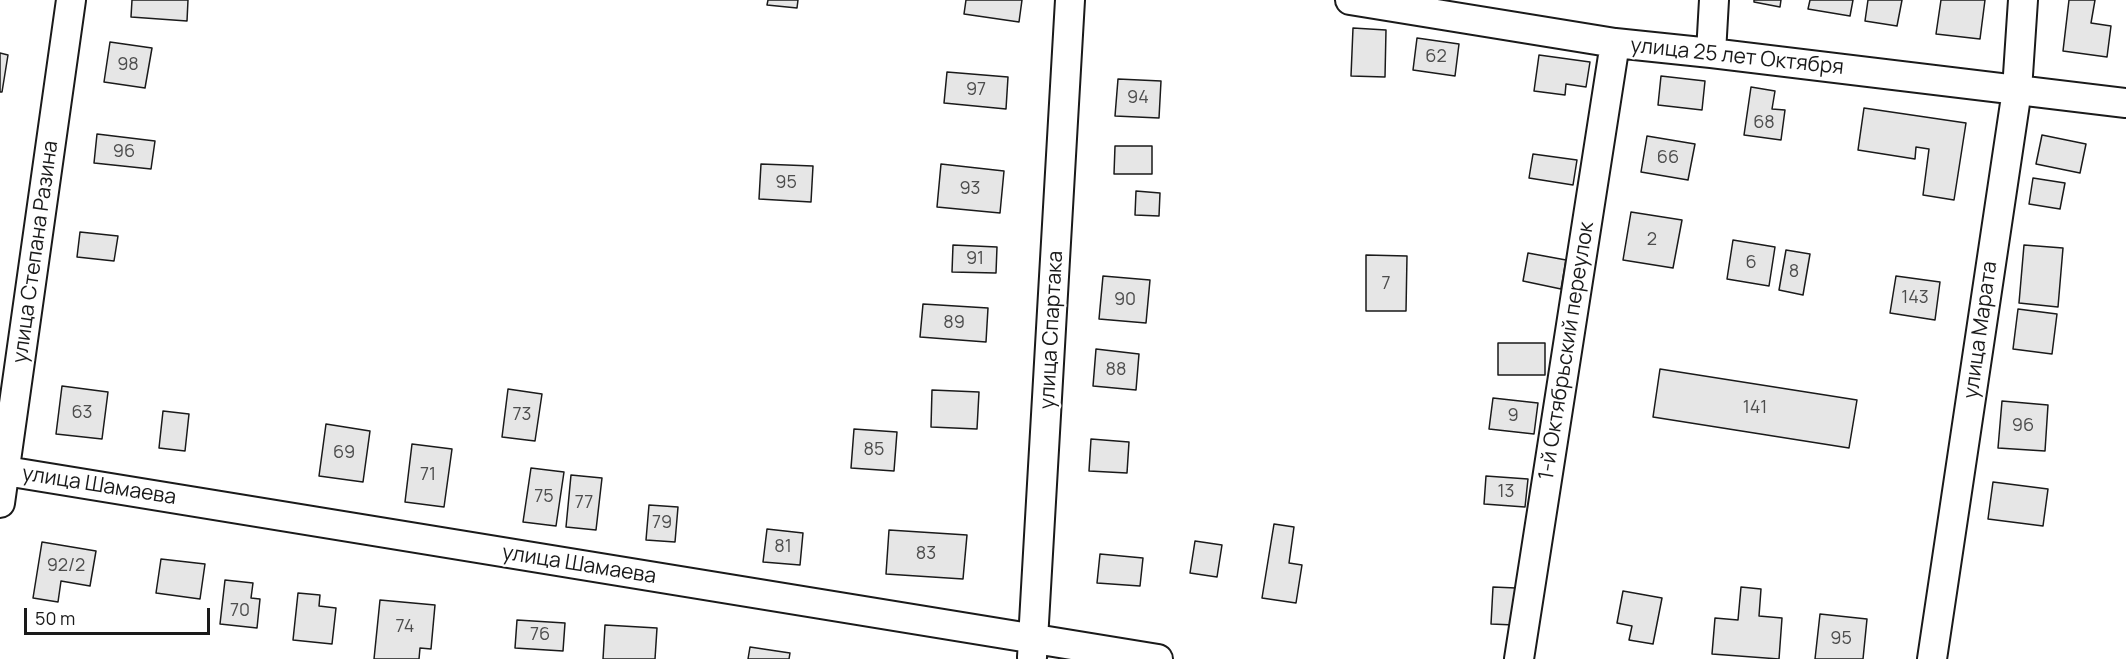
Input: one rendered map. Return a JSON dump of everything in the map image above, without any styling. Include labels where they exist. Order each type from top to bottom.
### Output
[{"type":"street","name":"улица Степана Разина","points":[[0,503],[2,470],[71,0]]},
{"type":"street","name":"улица Спартака","points":[[1033,649],[1070,0]]},
{"type":"street","name":"улица 25 лет Октября","points":[[1350,0],[1615,43],[1711,52],[2126,103]]},
{"type":"street","points":[[1711,52],[1714,0]]},
{"type":"street","name":"улица Марата","points":[[1932,659],[2017,90],[2023,0]]},
{"type":"street","name":"1-й Октябрьский переулок","points":[[1519,659],[1615,43]]},
{"type":"street","name":"улица Шамаева","points":[[2,470],[1033,649],[1158,659]]},
{"type":"building","points":[[132,0],[188,0],[187,21],[131,17]]},
{"type":"building","points":[[768,0],[798,0],[797,8],[767,5]]},
{"type":"building","points":[[966,0],[1022,0],[1019,22],[964,14]]},
{"type":"building","points":[[1754,0],[1781,0],[1780,7],[1754,2]]},
{"type":"building","points":[[1810,0],[1853,0],[1850,16],[1808,9]]},
{"type":"building","points":[[1868,0],[1902,0],[1897,26],[1865,21]]},
{"type":"building","points":[[1941,0],[1985,0],[1980,39],[1936,34]]},
{"type":"building","points":[[2069,0],[2095,0],[2091,23],[2111,26],[2107,57],[2063,51]]},
{"type":"building","points":[[1353,28],[1386,30],[1385,77],[1351,76]]},
{"type":"building","points":[[1417,38],[1459,44],[1455,76],[1413,70]]},
{"type":"building","points":[[110,42],[152,48],[145,88],[104,82]]},
{"type":"building","points":[[0,53],[8,55],[2,92],[0,92]]},
{"type":"building","points":[[1539,55],[1590,62],[1586,87],[1566,84],[1565,95],[1534,91]]},
{"type":"building","points":[[947,72],[1008,77],[1006,109],[944,103]]},
{"type":"building","points":[[1661,76],[1705,81],[1702,110],[1658,105]]},
{"type":"building","points":[[1118,79],[1161,81],[1159,118],[1115,116]]},
{"type":"building","points":[[1751,87],[1775,91],[1772,109],[1785,110],[1781,140],[1744,135]]},
{"type":"building","points":[[1864,108],[1966,123],[1954,200],[1923,195],[1929,149],[1916,147],[1915,159],[1858,150]]},
{"type":"building","points":[[97,134],[155,141],[151,169],[94,163]]},
{"type":"building","points":[[2042,135],[2086,144],[2080,173],[2036,164]]},
{"type":"building","points":[[1647,136],[1695,144],[1688,180],[1641,172]]},
{"type":"building","points":[[1115,146],[1152,146],[1152,174],[1114,174]]},
{"type":"building","points":[[1533,154],[1577,160],[1573,185],[1529,178]]},
{"type":"building","points":[[761,164],[813,166],[811,202],[759,199]]},
{"type":"building","points":[[941,164],[1004,171],[1000,213],[937,207]]},
{"type":"building","points":[[2033,178],[2065,183],[2060,209],[2029,204]]},
{"type":"building","points":[[1136,191],[1160,193],[1159,216],[1135,215]]},
{"type":"building","points":[[1631,212],[1682,220],[1673,268],[1623,260]]},
{"type":"building","points":[[80,232],[118,236],[114,261],[77,257]]},
{"type":"building","points":[[1733,240],[1775,247],[1769,286],[1727,279]]},
{"type":"building","points":[[953,245],[997,247],[996,273],[952,272]]},
{"type":"building","points":[[2024,245],[2063,248],[2058,307],[2019,303]]},
{"type":"building","points":[[1786,250],[1810,254],[1803,295],[1779,290]]},
{"type":"building","points":[[1528,253],[1566,260],[1561,289],[1523,281]]},
{"type":"building","points":[[1366,255],[1407,256],[1406,311],[1366,311]]},
{"type":"building","points":[[1103,276],[1150,280],[1146,323],[1099,319]]},
{"type":"building","points":[[1896,276],[1940,282],[1935,320],[1890,313]]},
{"type":"building","points":[[923,304],[988,308],[986,342],[920,337]]},
{"type":"building","points":[[2018,309],[2057,314],[2052,354],[2013,349]]},
{"type":"building","points":[[1498,343],[1545,343],[1545,375],[1498,375]]},
{"type":"building","points":[[1096,349],[1139,354],[1136,390],[1093,386]]},
{"type":"building","points":[[1660,369],[1857,400],[1849,448],[1653,417]]},
{"type":"building","points":[[62,386],[108,392],[102,439],[56,434]]},
{"type":"building","points":[[508,389],[542,394],[535,441],[502,437]]},
{"type":"building","points":[[932,390],[979,392],[977,429],[931,427]]},
{"type":"building","points":[[1493,398],[1538,403],[1534,434],[1489,429]]},
{"type":"building","points":[[2002,401],[2048,405],[2045,451],[1998,448]]},
{"type":"building","points":[[163,411],[189,414],[185,451],[159,448]]},
{"type":"building","points":[[326,424],[370,431],[363,482],[319,476]]},
{"type":"building","points":[[854,429],[897,432],[894,471],[851,468]]},
{"type":"building","points":[[1091,439],[1129,442],[1127,473],[1089,471]]},
{"type":"building","points":[[412,444],[452,449],[444,507],[405,502]]},
{"type":"building","points":[[531,468],[564,472],[556,526],[523,522]]},
{"type":"building","points":[[571,475],[602,478],[596,530],[566,527]]},
{"type":"building","points":[[1486,476],[1528,479],[1525,507],[1484,504]]},
{"type":"building","points":[[1993,482],[2048,489],[2043,526],[1988,519]]},
{"type":"building","points":[[649,505],[678,507],[675,542],[646,540]]},
{"type":"building","points":[[1274,524],[1294,527],[1289,563],[1302,565],[1296,603],[1262,598]]},
{"type":"building","points":[[767,529],[803,533],[800,565],[763,562]]},
{"type":"building","points":[[889,530],[967,535],[963,579],[886,574]]},
{"type":"building","points":[[1195,541],[1222,545],[1217,577],[1190,573]]},
{"type":"building","points":[[42,542],[96,551],[90,586],[61,581],[58,602],[33,598]]},
{"type":"building","points":[[1100,554],[1143,558],[1140,586],[1097,583]]},
{"type":"building","points":[[161,559],[205,564],[200,599],[156,593]]},
{"type":"building","points":[[225,580],[253,583],[251,598],[260,599],[257,628],[220,624]]},
{"type":"building","points":[[1493,587],[1516,588],[1514,625],[1491,624]]},
{"type":"building","points":[[1741,587],[1761,589],[1759,616],[1782,618],[1779,659],[1712,654],[1715,618],[1738,620]]},
{"type":"building","points":[[1623,591],[1662,598],[1653,644],[1629,640],[1632,626],[1617,623]]},
{"type":"building","points":[[298,593],[320,595],[319,606],[336,608],[332,644],[293,640]]},
{"type":"building","points":[[380,600],[435,605],[431,649],[420,648],[419,659],[374,659]]},
{"type":"building","points":[[1820,614],[1867,619],[1863,659],[1815,659]]},
{"type":"building","points":[[517,620],[565,623],[563,651],[515,648]]},
{"type":"building","points":[[605,625],[657,628],[655,659],[603,659]]},
{"type":"building","points":[[750,647],[790,653],[789,659],[748,659]]}]
